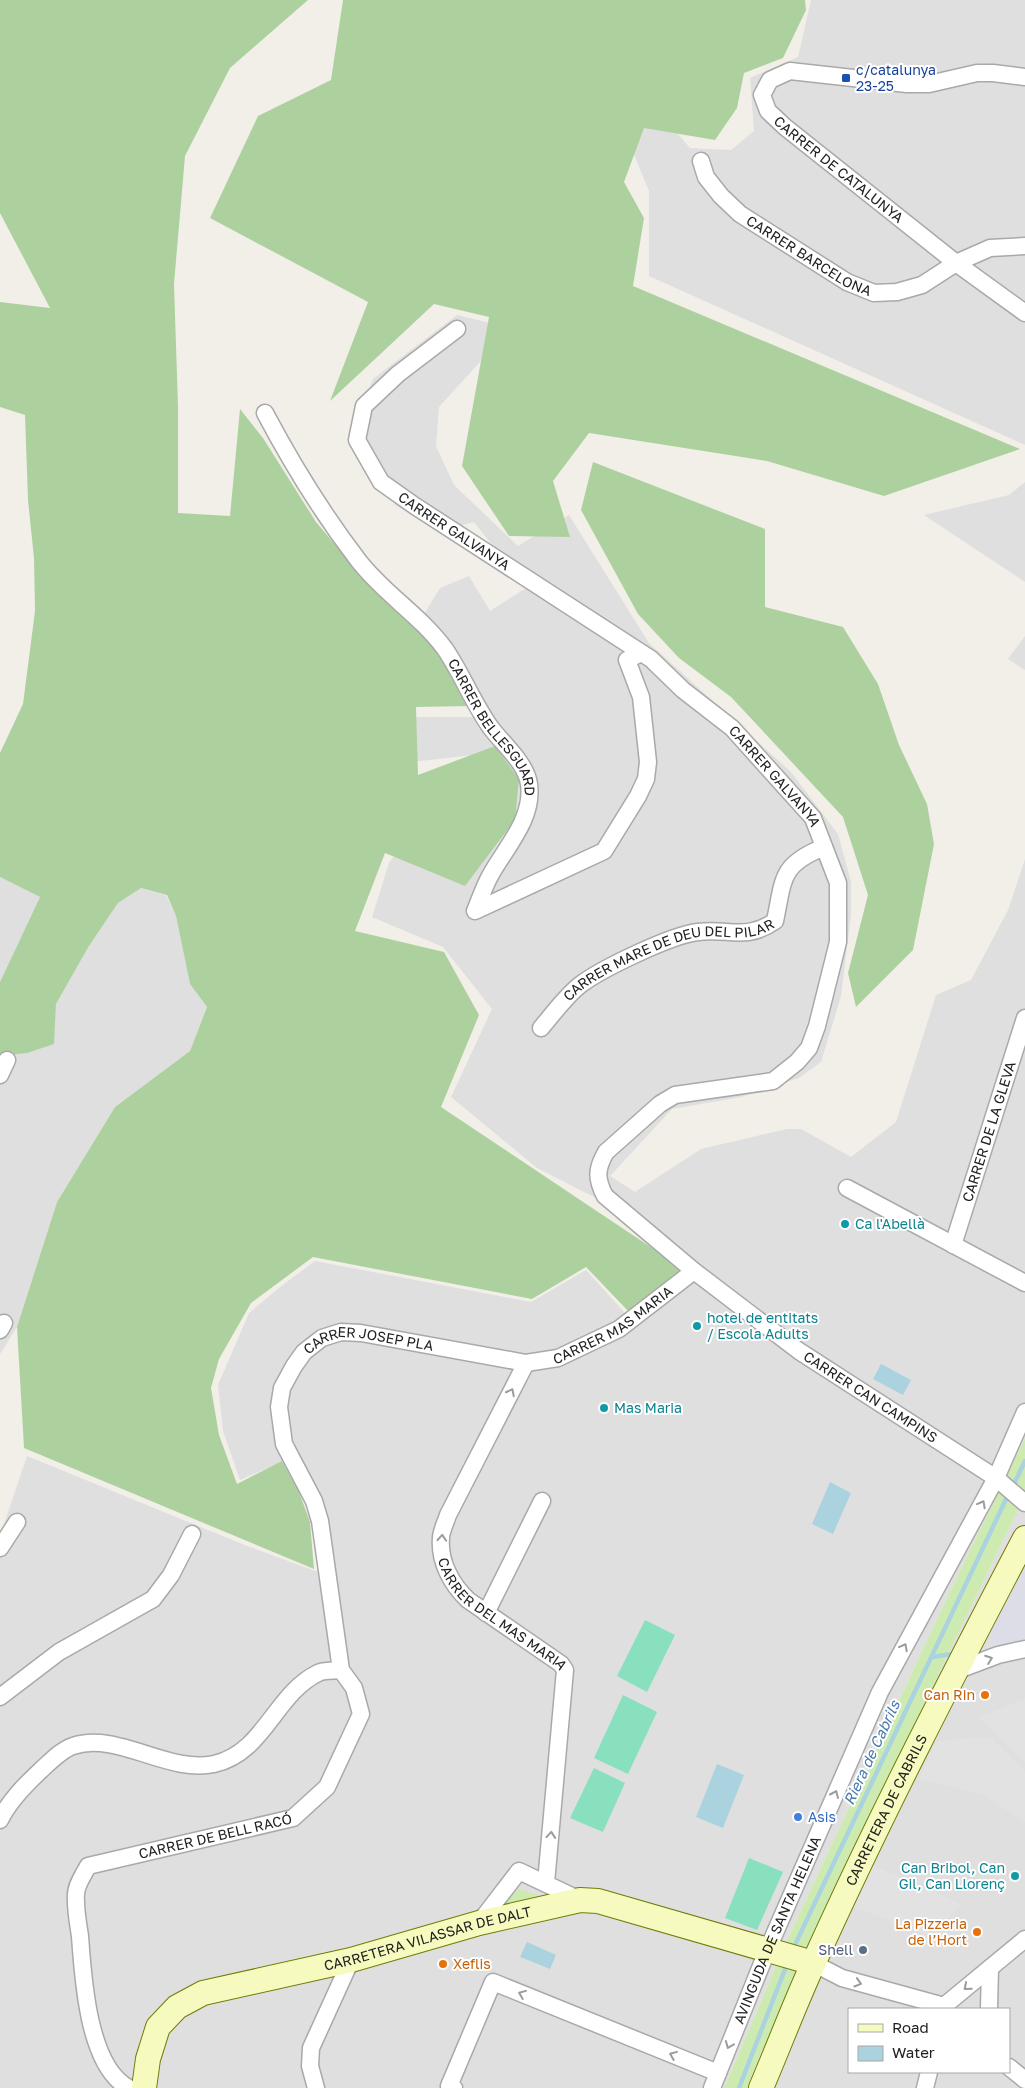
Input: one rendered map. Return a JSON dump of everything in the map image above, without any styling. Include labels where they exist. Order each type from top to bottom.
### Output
[{"type":"street","name":"CARRER DE CATALUNYA","points":[[1025,77],[977,73],[929,84],[907,84],[790,71],[770,80],[762,95],[768,111],[785,127],[956,263],[1025,313]]},
{"type":"street","name":"CARRER BARCELONA","points":[[701,161],[706,177],[721,196],[740,214],[847,282],[874,293],[898,292],[922,285],[956,263],[990,248],[1025,246]]},
{"type":"street","name":"CARRER GALVANYA","points":[[457,328],[398,374],[364,406],[357,440],[381,482],[414,506],[641,653],[666,672],[683,690],[732,728],[802,803],[813,818],[838,883],[838,942],[817,1026],[809,1048],[797,1062],[772,1081],[675,1095],[660,1104],[606,1152],[600,1162],[597,1182],[605,1196],[694,1271]]},
{"type":"street","name":"CARRER BELLESGUARD","points":[[265,413],[296,471],[358,560],[379,584],[418,618],[445,650],[490,727],[524,770],[529,784],[526,813],[519,829],[489,877],[475,911],[604,851],[646,779],[648,762],[641,697],[627,660],[641,653]]},
{"type":"street","name":"CARRER MARE DE DEU DEL PILAR","points":[[541,1028],[579,986],[616,963],[698,932],[742,934],[763,929],[775,921],[786,872],[802,856],[824,847]]},
{"type":"street","name":"CARRER DE LA GLEVA","points":[[953,1245],[1020,1047],[1025,1018]]},
{"type":"street","points":[[0,1075],[7,1060]]},
{"type":"street","points":[[847,1188],[1025,1283]]},
{"type":"street","name":"CARRER MAS MARIA","points":[[526,1363],[558,1358],[619,1329],[694,1271]]},
{"type":"street","name":"CARRER CAN CAMPINS","points":[[694,1271],[799,1351],[1000,1482],[1025,1503]]},
{"type":"street","name":"CARRER JOSEP PLA","points":[[340,1670],[320,1521],[314,1501],[284,1444],[281,1427],[279,1407],[282,1388],[294,1366],[304,1352],[322,1338],[341,1332],[425,1344],[526,1363]]},
{"type":"street","name":"CARRER DEL MAS MARIA","points":[[526,1363],[448,1515],[441,1537],[443,1561],[452,1582],[468,1600],[561,1664],[565,1670],[546,1883]]},
{"type":"street","name":"AVINGUDA DE SANTA HELENA","points":[[715,2081],[772,1952],[880,1692],[1000,1482],[1025,1412]]},
{"type":"street","points":[[486,1613],[542,1501]]},
{"type":"street","points":[[0,1548],[17,1522]]},
{"type":"street","points":[[0,1697],[59,1652],[153,1599],[171,1576],[192,1534]]},
{"type":"street","name":"CARRETERA DE CABRILS","points":[[761,2088],[809,1962],[953,1672],[1025,1538]]},
{"type":"street","points":[[953,1672],[998,1655],[1025,1648]]},
{"type":"street","points":[[0,1820],[17,1793],[53,1758],[72,1746],[90,1742],[173,1762],[194,1765],[215,1764],[244,1749],[257,1737],[293,1691],[319,1672],[340,1670]]},
{"type":"street","name":"CARRER DE BELL RACÓ","points":[[129,2088],[120,2083],[106,2065],[97,2044],[84,1986],[76,1892],[88,1866],[293,1818],[327,1787],[361,1714],[354,1688],[340,1670]]},
{"type":"street","points":[[479,1923],[519,1871],[580,1900]]},
{"type":"street","name":"CARRETERA VILASSAR DE DALT","points":[[144,2088],[148,2058],[158,2028],[177,2007],[203,1993],[352,1960],[479,1923],[580,1900],[598,1901],[772,1952]]},
{"type":"street","points":[[772,1952],[809,1962],[842,1978],[944,2008],[1025,1939]]},
{"type":"street","points":[[316,2088],[310,2066],[311,2048],[352,1960]]},
{"type":"street","points":[[988,2008],[990,1968]]},
{"type":"street","points":[[454,2088],[449,2086],[492,1982],[715,2081]]},
{"type":"street","points":[[1010,2068],[1025,2080]]},
{"type":"street","points":[[925,2088],[929,2073]]},
{"type":"shaded area","points":[[811,0],[1025,0],[1025,445],[649,276],[649,191],[625,133],[661,114],[690,148],[731,150],[754,131],[750,78],[798,57]]},
{"type":"shaded area","points":[[457,315],[511,328],[439,407],[436,446],[454,485],[518,546],[569,515],[649,643],[791,772],[838,834],[851,882],[851,915],[841,996],[821,1062],[799,1078],[741,1097],[672,1109],[610,1176],[635,1192],[701,1149],[787,1129],[801,1129],[851,1157],[896,1122],[936,995],[971,980],[1008,910],[1025,859],[1025,1438],[945,1602],[790,1934],[724,2088],[0,2088],[0,1536],[27,1456],[247,1546],[318,1572],[312,1518],[286,1460],[240,1480],[223,1431],[218,1385],[249,1313],[280,1287],[315,1261],[531,1302],[586,1270],[625,1313],[677,1272],[594,1197],[537,1168],[451,1097],[492,1009],[443,947],[372,917],[389,863],[413,829],[491,753],[412,762],[412,717],[475,717],[418,624],[440,588],[469,576],[490,611],[526,588],[474,522],[438,532],[395,505],[350,439],[373,379]]},
{"type":"shaded area","points":[[1025,482],[1025,582],[924,515],[1009,495]]},
{"type":"shaded area","points":[[1025,636],[1025,670],[1008,659]]},
{"type":"shaded area","points":[[0,877],[40,897],[0,982]]},
{"type":"shaded area","points":[[140,888],[166,895],[176,916],[190,984],[207,1007],[190,1051],[115,1107],[57,1202],[17,1327],[0,1354],[0,1056],[53,1044],[56,1004],[89,946],[118,903]]},
{"type":"shaded area","points":[[1025,1495],[1025,2088],[752,2088],[817,1926]]},
{"type":"shaded area","points":[[1025,1561],[1025,1641],[996,1647],[992,1644],[990,1629]]},
{"type":"shaded area","points":[[1025,1698],[1025,1763],[979,1718]]},
{"type":"shaded area","points":[[990,1737],[1025,1772],[1025,1822],[982,1794],[919,1779],[936,1741]]},
{"type":"shaded area","points":[[870,1864],[963,1905],[928,1935],[851,1906]]},
{"type":"green space","points":[[0,0],[308,0],[230,68],[185,156],[174,284],[178,406],[178,513],[230,516],[240,409],[263,438],[316,522],[375,592],[413,623],[438,652],[470,706],[416,707],[418,775],[495,746],[519,779],[515,820],[465,886],[385,853],[355,931],[444,952],[479,1015],[441,1107],[685,1270],[630,1313],[586,1267],[532,1299],[313,1257],[251,1303],[219,1359],[211,1388],[219,1435],[237,1484],[282,1461],[299,1492],[310,1522],[314,1569],[24,1448],[17,1327],[57,1202],[115,1107],[190,1051],[207,1007],[190,984],[176,916],[167,895],[141,888],[118,903],[89,946],[56,1004],[54,1044],[27,1053],[0,1056],[0,982],[40,897],[0,877],[0,753],[23,704],[35,611],[34,558],[28,500],[25,415],[0,407],[0,302],[50,308],[0,213]]},
{"type":"green space","points":[[343,0],[805,0],[806,10],[783,58],[744,73],[737,108],[715,140],[644,128],[624,182],[644,218],[633,286],[1020,449],[884,496],[767,461],[589,433],[553,481],[570,537],[509,536],[462,466],[489,317],[434,304],[330,401],[368,302],[210,218],[258,116],[331,80]]},
{"type":"green space","points":[[593,462],[765,529],[765,607],[843,627],[878,684],[899,745],[927,804],[934,844],[913,950],[856,1007],[848,973],[868,895],[843,817],[731,697],[679,658],[638,614],[581,510]]},
{"type":"green space","points":[[1025,1438],[1025,1495],[817,1926],[752,2088],[724,2088],[790,1934],[945,1602]]},
{"type":"green space","points":[[645,1620],[675,1635],[647,1692],[617,1676]]},
{"type":"green space","points":[[623,1695],[657,1712],[628,1774],[594,1758]]},
{"type":"green space","points":[[594,1768],[625,1783],[603,1832],[570,1818]]},
{"type":"green space","points":[[749,1858],[783,1872],[757,1930],[725,1918]]},
{"type":"green space","points":[[519,1889],[544,1897],[500,1909]]},
{"type":"water","points":[[881,1364],[911,1380],[903,1395],[873,1379]]},
{"type":"water","points":[[830,1482],[851,1493],[833,1534],[812,1524]]},
{"type":"water","points":[[717,1764],[744,1775],[723,1828],[696,1817]]},
{"type":"water","points":[[527,1942],[556,1955],[550,1969],[520,1957]]},
{"type":"waterway","name":"Riera de Cabrils","points":[[1013,1486],[1025,1461]]},
{"type":"waterway","name":"Riera de Cabrils","points":[[793,1949],[1009,1493]]},
{"type":"waterway","points":[[932,1657],[952,1654]]},
{"type":"waterway","name":"Riera de Cabrils","points":[[739,2088],[787,1964]]},
{"type":"place","name":"c/catalunya 23-25","points":[[846,78]]},
{"type":"place","name":"Ca l'Abellà","points":[[845,1224]]},
{"type":"place","name":"hotel de entitats / Escola Adults","points":[[697,1326]]},
{"type":"place","name":"Mas Maria","points":[[604,1408]]},
{"type":"place","name":"Can Rin","points":[[985,1695]]},
{"type":"place","name":"Asis","points":[[798,1817]]},
{"type":"place","name":"Can Bribol, Can Gil, Can Llorenç","points":[[1015,1876]]},
{"type":"place","name":"La Pizzeria de l’Hort","points":[[977,1932]]},
{"type":"place","name":"Shell","points":[[863,1950]]},
{"type":"place","name":"Xeflis","points":[[443,1964]]}]
